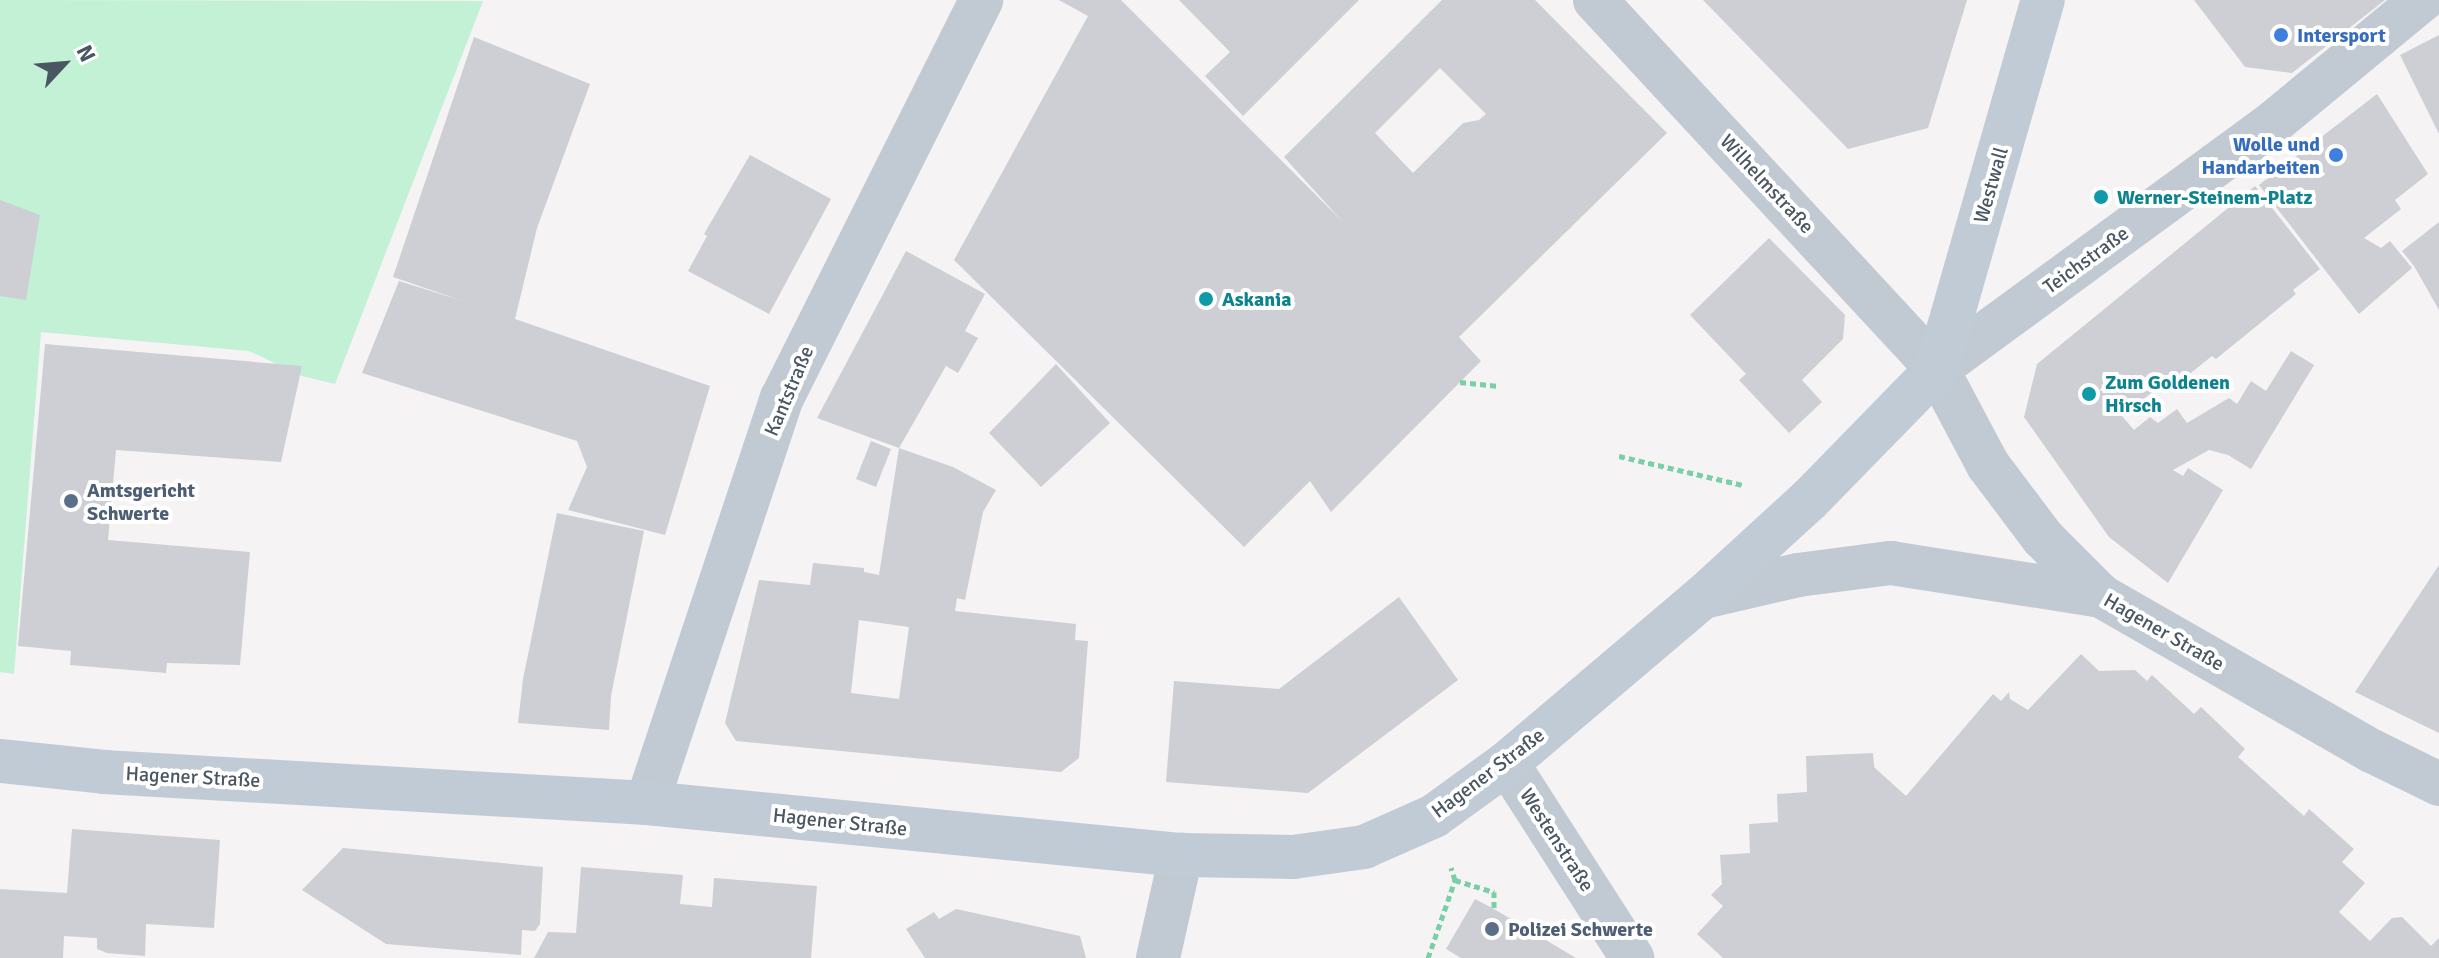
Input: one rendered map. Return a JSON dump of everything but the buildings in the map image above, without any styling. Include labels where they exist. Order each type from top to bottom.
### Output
[{"type":"main road","name":"Westwall","points":[[1937,369],[2043,0]]},
{"type":"main road","name":"Hagener Straße","points":[[0,761],[104,772],[647,803],[1181,855],[1293,857],[1364,847],[1434,816],[1507,763],[1703,597],[1809,500],[1937,369]]},
{"type":"street","name":"Kantstraße","points":[[647,803],[782,398],[981,0]]},
{"type":"street","name":"Wilhelmstraße","points":[[1595,0],[1937,369]]},
{"type":"street","name":"Teichstraße","points":[[1937,369],[2274,122],[2422,0]]},
{"type":"street","name":"Hagener Straße","points":[[1937,369],[1988,465],[2043,538],[2101,596],[2372,751],[2439,784]]},
{"type":"street","points":[[1703,597],[1798,575],[1891,563],[2101,596]]},
{"type":"street","name":"Westenstraße","points":[[1507,763],[1632,958]]},
{"type":"street","points":[[1158,958],[1181,855]]},
{"type":"path","points":[[1460,382],[1499,386]]},
{"type":"path","points":[[1619,456],[1809,500]]},
{"type":"path","points":[[1428,958],[1455,880],[1434,816]]},
{"type":"path","points":[[1455,880],[1494,892],[1494,909]]},
{"type":"green space","points":[[0,0],[483,1],[335,384],[302,376],[249,351],[41,332],[14,674],[0,672]]},
{"type":"place","name":"Intersport","points":[[2281,35]]},
{"type":"place","name":"Wolle und Handarbeiten","points":[[2336,155]]},
{"type":"place","name":"Werner-Steinem-Platz","points":[[2101,197]]},
{"type":"place","name":"Askania","points":[[1206,299]]},
{"type":"place","name":"Zum Goldenen Hirsch","points":[[2089,394]]},
{"type":"place","name":"Amtsgericht Schwerte","points":[[71,501]]},
{"type":"place","name":"Polizei Schwerte","points":[[1492,929]]}]
